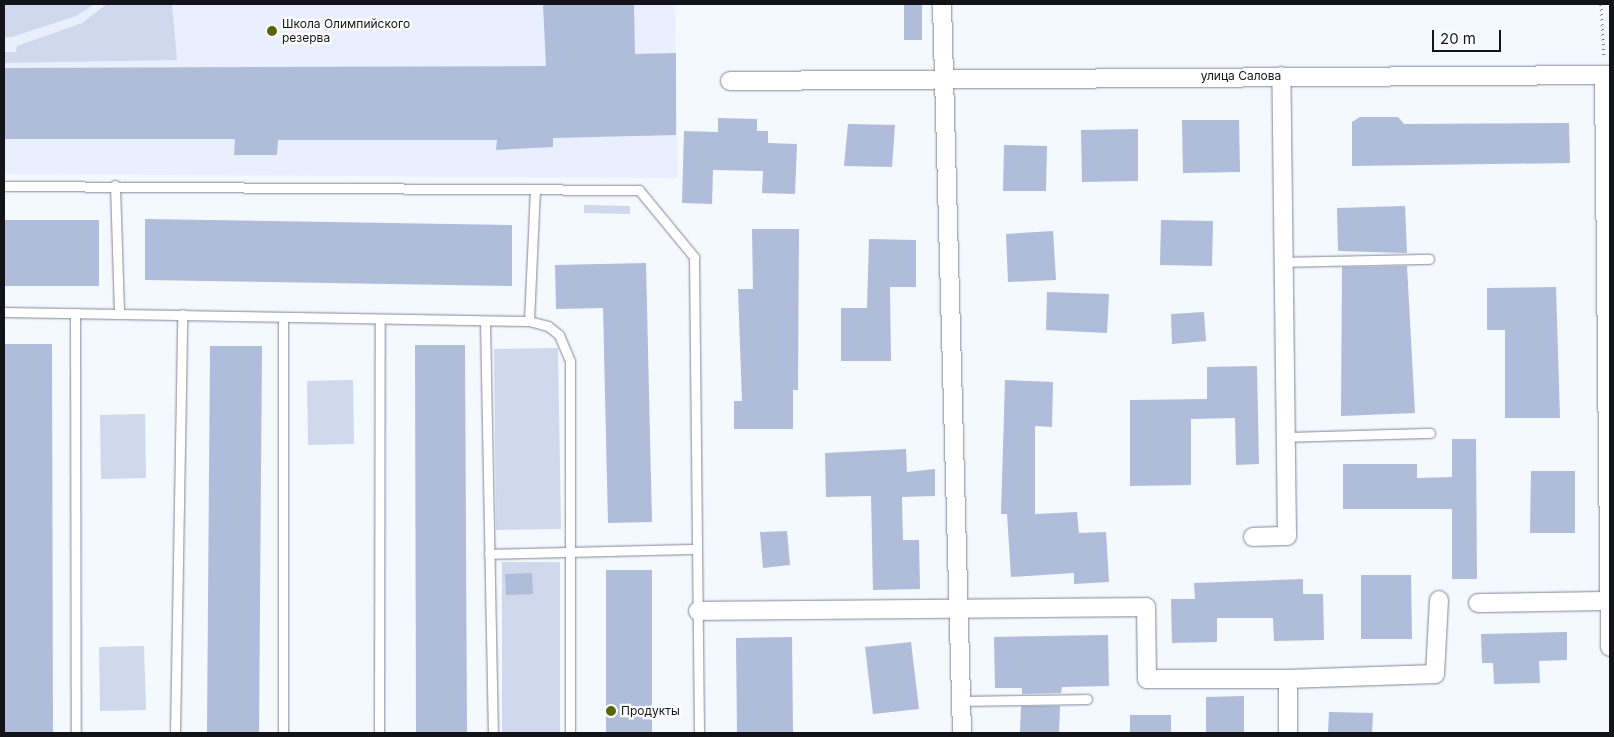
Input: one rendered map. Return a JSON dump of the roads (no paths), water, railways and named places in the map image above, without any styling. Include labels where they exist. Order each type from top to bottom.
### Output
[{"type":"street","points":[[942,4],[962,733]]},
{"type":"street","points":[[1607,75],[1610,647]]},
{"type":"street","name":"улица Салова","points":[[730,81],[945,78],[1607,75]]},
{"type":"street","points":[[1253,537],[1287,536],[1284,436],[1281,76]]},
{"type":"street","points":[[698,612],[1146,607],[1147,679],[1288,679],[1435,674],[1439,600]]},
{"type":"street","points":[[1478,603],[1610,601]]},
{"type":"street","points":[[1288,679],[1288,733]]},
{"type":"lane","points":[[115,185],[119,314]]},
{"type":"lane","points":[[4,186],[115,185],[639,190],[694,256],[699,733]]},
{"type":"lane","points":[[529,321],[535,190]]},
{"type":"lane","points":[[1282,262],[1429,259]]},
{"type":"lane","points":[[4,312],[529,321],[559,335],[569,353],[570,733]]},
{"type":"lane","points":[[75,314],[76,733]]},
{"type":"lane","points":[[175,733],[182,314]]},
{"type":"lane","points":[[283,317],[283,733]]},
{"type":"lane","points":[[379,733],[380,319]]},
{"type":"lane","points":[[485,321],[493,733]]},
{"type":"lane","points":[[1284,436],[1430,434]]},
{"type":"lane","points":[[489,554],[697,549]]},
{"type":"lane","points":[[962,701],[1087,699]]},
{"type":"place","name":"Школа Олимпийского резерва","points":[[272,31]]},
{"type":"place","name":"Продукты","points":[[611,711]]}]
